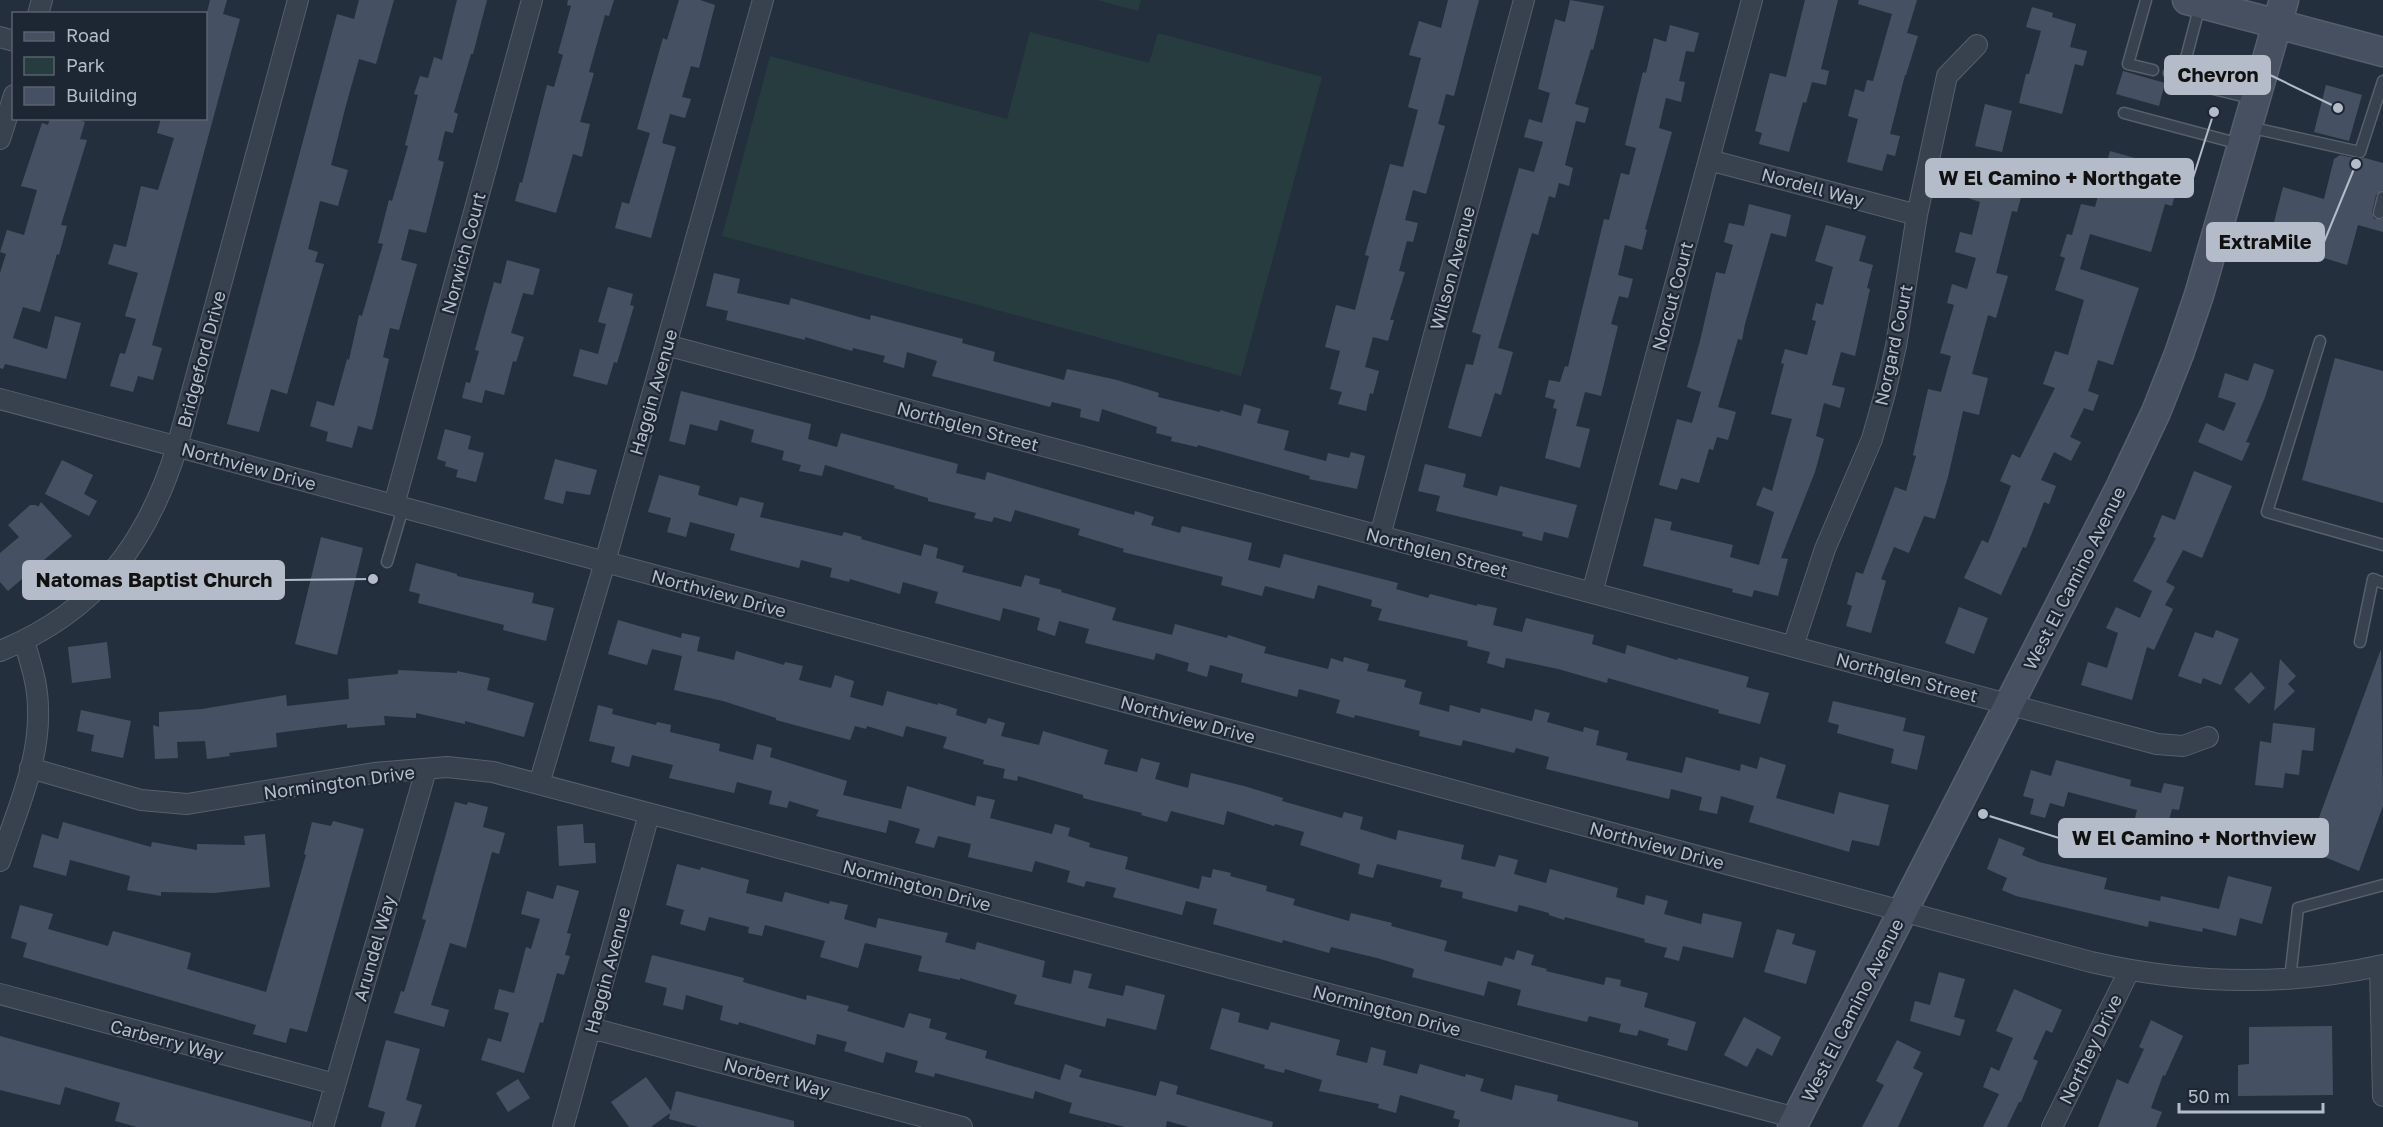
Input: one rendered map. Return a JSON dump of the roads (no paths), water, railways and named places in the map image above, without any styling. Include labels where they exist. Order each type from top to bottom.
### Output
[{"type":"main road","points":[[2194,2],[2281,12],[2383,52]]},
{"type":"main road","name":"West El Camino Avenue","points":[[1794,1123],[2121,486],[2156,412],[2199,295],[2281,12]]},
{"type":"street","name":"Bridgeford Drive","points":[[0,651],[24,641],[80,604],[123,560],[155,508],[177,447],[298,0]]},
{"type":"street","name":"Norwich Court","points":[[399,507],[532,0]]},
{"type":"street","name":"Haggin Avenue","points":[[538,784],[604,562],[763,0]]},
{"type":"street","name":"Wilson Avenue","points":[[1380,536],[1524,0]]},
{"type":"street","name":"Norcut Court","points":[[1592,593],[1752,0]]},
{"type":"street","name":"Norgard Court","points":[[1793,646],[1825,549],[1872,439],[1896,346],[1917,215],[1947,76],[1977,45]]},
{"type":"street","points":[[0,140],[12,101]]},
{"type":"street","name":"Nordell Way","points":[[1709,160],[1917,215]]},
{"type":"street","name":"Northglen Street","points":[[666,345],[2157,744],[2183,746],[2208,737]]},
{"type":"street","name":"Northview Drive","points":[[0,399],[2129,971],[2210,980],[2290,979],[2340,974],[2382,966]]},
{"type":"street","points":[[0,861],[34,753],[38,706],[34,675],[24,641]]},
{"type":"street","name":"Normington Drive","points":[[30,768],[141,800],[187,804],[374,773],[447,767],[493,772],[1794,1123]]},
{"type":"street","name":"Arundel Way","points":[[323,1127],[426,770]]},
{"type":"street","name":"Haggin Avenue","points":[[563,1127],[649,814]]},
{"type":"street","points":[[2382,966],[2383,1096]]},
{"type":"street","name":"Northey Drive","points":[[2052,1127],[2129,971]]},
{"type":"street","name":"Carberry Way","points":[[0,994],[335,1084]]},
{"type":"street","name":"Norbert Way","points":[[591,1028],[962,1127]]},
{"type":"lane","points":[[2146,0],[2128,64],[2153,70]]},
{"type":"lane","points":[[2194,2],[2180,81],[2255,99]]},
{"type":"lane","points":[[2169,73],[2182,76]]},
{"type":"lane","points":[[2124,114],[2245,136],[2360,152],[2383,81]]},
{"type":"lane","points":[[2379,213],[2383,196]]},
{"type":"lane","points":[[2320,341],[2267,512],[2383,544]]},
{"type":"lane","points":[[387,562],[399,507]]},
{"type":"lane","points":[[2360,642],[2373,579],[2383,583]]},
{"type":"lane","points":[[2290,979],[2298,908],[2383,885]]},
{"type":"place","name":"Chevron","points":[[2338,108]]},
{"type":"place","name":"W El Camino + Northgate","points":[[2214,112]]},
{"type":"place","name":"ExtraMile","points":[[2356,164]]},
{"type":"place","name":"Natomas Baptist Church","points":[[373,579]]},
{"type":"place","name":"W El Camino + Northview","points":[[1983,814]]}]
